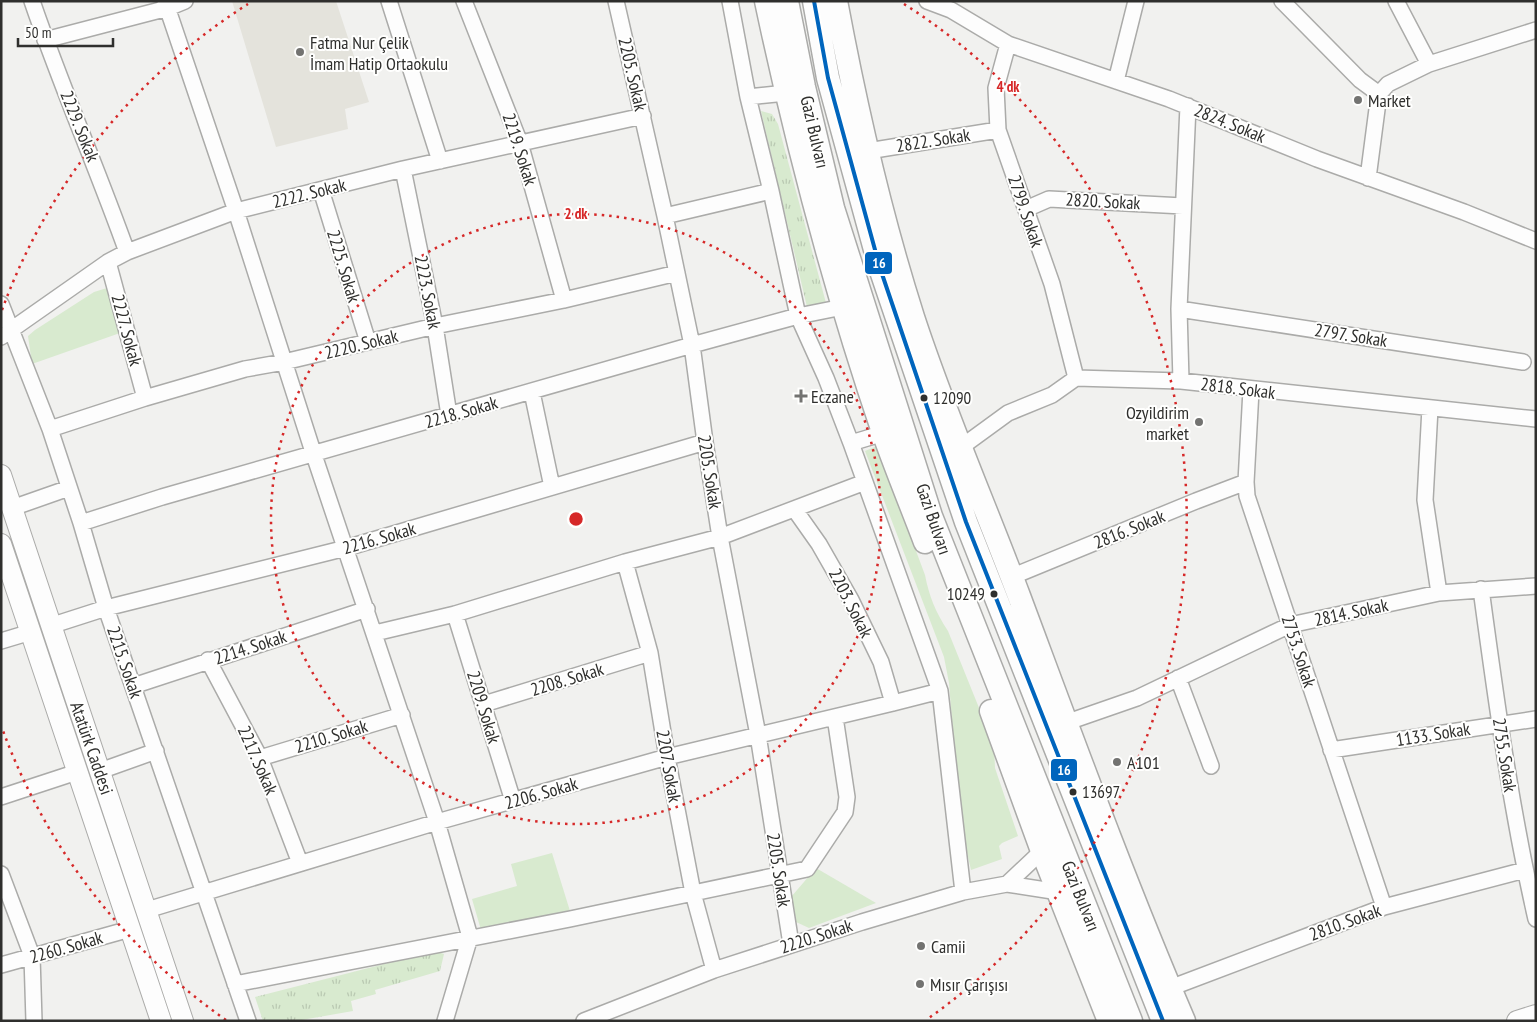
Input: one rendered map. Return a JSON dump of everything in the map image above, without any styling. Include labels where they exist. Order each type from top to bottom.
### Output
[{"type":"highway","points":[[766,1],[786,93],[843,307],[884,433],[964,644],[1002,738],[1058,892],[1115,1020]]},
{"type":"highway","name":"Gazi Bulvarı","points":[[787,1],[804,86],[833,208],[931,516],[959,588],[1115,1020]]},
{"type":"highway","name":"Gazi Bulvarı","points":[[814,1],[828,78],[880,268],[966,522],[1163,1021]]},
{"type":"highway","points":[[836,1],[853,91],[884,218],[914,317],[960,448],[1011,577],[1065,723],[1184,1021]]},
{"type":"highway","points":[[960,448],[966,522],[1011,577]]},
{"type":"highway","points":[[925,543],[959,588],[964,644]]},
{"type":"main road","name":"Atatürk Caddesi","points":[[1,475],[183,1021]]},
{"type":"main road","name":"Atatürk Caddesi","points":[[1,544],[161,1021]]},
{"type":"main road","points":[[1517,1021],[1536,1014]]},
{"type":"street","name":"2229. Sokak","points":[[32,1],[45,40],[127,252]]},
{"type":"street","points":[[45,40],[185,1]]},
{"type":"street","points":[[389,1],[440,161]]},
{"type":"street","name":"2219. Sokak","points":[[464,1],[520,143],[564,300]]},
{"type":"street","name":"2205. Sokak","points":[[616,1],[643,116],[692,345],[720,537],[758,735],[791,944]]},
{"type":"street","points":[[730,1],[748,97],[771,191],[798,316],[826,378],[851,443],[940,690],[963,892]]},
{"type":"street","name":"2824. Sokak","points":[[926,1],[951,10],[1008,44],[1188,106],[1368,178],[1464,212],[1536,241]]},
{"type":"street","points":[[1116,80],[1136,1]]},
{"type":"street","points":[[1282,1],[1360,80],[1379,94]]},
{"type":"street","points":[[1396,1],[1429,64]]},
{"type":"street","points":[[166,5],[236,211],[314,455],[438,822],[470,937],[445,1021]]},
{"type":"street","points":[[1368,178],[1379,94],[1388,84],[1429,64],[1536,30]]},
{"type":"street","name":"2799. Sokak","points":[[1008,44],[996,88],[998,130],[1052,284],[1076,378]]},
{"type":"street","points":[[748,97],[786,93]]},
{"type":"street","points":[[1181,381],[1178,308],[1188,106]]},
{"type":"street","name":"2222. Sokak","points":[[7,334],[108,262],[127,252],[236,211],[440,161],[643,116]]},
{"type":"street","name":"2822. Sokak","points":[[868,151],[998,130]]},
{"type":"street","name":"2223. Sokak","points":[[403,170],[435,326],[449,415]]},
{"type":"street","name":"2225. Sokak","points":[[321,190],[368,342]]},
{"type":"street","points":[[665,216],[771,191]]},
{"type":"street","name":"2820. Sokak","points":[[1026,209],[1049,199],[1183,206]]},
{"type":"street","name":"2227. Sokak","points":[[108,262],[145,398]]},
{"type":"street","name":"2220. Sokak","points":[[50,429],[145,398],[245,369],[284,362],[435,326],[564,300],[677,273]]},
{"type":"street","name":"2215. Sokak","points":[[1,304],[7,334],[50,429],[81,522],[106,608],[248,1021]]},
{"type":"street","name":"2218. Sokak","points":[[81,522],[692,345],[798,316],[843,307]]},
{"type":"street","name":"2797. Sokak","points":[[1178,308],[1523,362]]},
{"type":"street","points":[[960,448],[1008,413],[1052,395],[1076,378]]},
{"type":"street","name":"2818. Sokak","points":[[1076,378],[1181,381],[1536,420]]},
{"type":"street","name":"2753. Sokak","points":[[1251,390],[1246,482],[1247,496],[1384,907]]},
{"type":"street","points":[[532,392],[552,487]]},
{"type":"street","points":[[1430,408],[1425,500],[1439,593]]},
{"type":"street","points":[[851,443],[884,433]]},
{"type":"street","name":"2216. Sokak","points":[[50,626],[106,608],[346,548],[705,442]]},
{"type":"street","points":[[375,633],[455,614],[626,562],[720,537],[865,482]]},
{"type":"street","name":"2816. Sokak","points":[[1011,577],[1246,482]]},
{"type":"street","points":[[12,508],[69,488]]},
{"type":"street","name":"2203. Sokak","points":[[795,510],[819,544],[852,600],[881,662],[893,703]]},
{"type":"street","name":"2207. Sokak","points":[[626,562],[650,653],[667,757],[693,893],[714,970]]},
{"type":"street","name":"2814. Sokak","points":[[1065,723],[1138,698],[1290,625],[1439,593],[1536,586]]},
{"type":"street","name":"2755. Sokak","points":[[1481,589],[1500,724],[1525,870],[1536,919]]},
{"type":"street","name":"2214. Sokak","points":[[133,686],[367,609]]},
{"type":"street","name":"2209. Sokak","points":[[455,614],[514,801]]},
{"type":"street","points":[[1,641],[30,632]]},
{"type":"street","name":"2208. Sokak","points":[[484,704],[650,653]]},
{"type":"street","name":"2217. Sokak","points":[[208,660],[260,758],[300,863]]},
{"type":"street","points":[[1178,678],[1211,766]]},
{"type":"street","name":"2206. Sokak","points":[[147,910],[438,822],[667,757],[940,690]]},
{"type":"street","name":"2210. Sokak","points":[[260,758],[402,715]]},
{"type":"street","points":[[235,984],[570,919],[807,869],[845,812],[847,797],[835,717]]},
{"type":"street","name":"1133. Sokak","points":[[1331,750],[1536,719]]},
{"type":"street","points":[[100,772],[156,751]]},
{"type":"street","points":[[1,797],[77,772]]},
{"type":"street","points":[[1007,884],[1042,850]]},
{"type":"street","name":"2810. Sokak","points":[[1170,988],[1384,907],[1525,870]]},
{"type":"street","points":[[1,874],[32,956],[34,1021]]},
{"type":"street","points":[[1007,884],[1058,892]]},
{"type":"street","name":"2220. Sokak","points":[[584,1021],[714,970],[791,944],[963,892],[1007,884]]},
{"type":"street","name":"2260. Sokak","points":[[1,965],[130,929]]},
{"type":"shaded area","name":"Fatma Nur Çelik İmam Hatip Ortaokulu","points":[[232,1],[336,1],[369,102],[345,109],[348,129],[276,147]]},
{"type":"green space","points":[[761,111],[772,114],[778,124],[826,303],[807,307]]},
{"type":"green space","points":[[107,288],[120,333],[32,364],[28,336],[94,292]]},
{"type":"green space","points":[[877,446],[934,604],[948,631],[994,745],[995,768],[1018,836],[999,846],[1002,859],[971,870],[960,821],[949,683],[944,657],[865,451]]},
{"type":"green space","points":[[552,853],[570,911],[481,930],[472,899],[517,886],[511,864]]},
{"type":"green space","points":[[816,868],[876,903],[809,928],[796,922],[791,897]]},
{"type":"green space","points":[[435,951],[444,954],[440,971],[375,990],[376,994],[351,1001],[353,1011],[296,1021],[263,1021],[255,997]]},
{"type":"transit line","name":"16","points":[[814,1],[828,78],[880,268],[966,522],[1163,1021]]},
{"type":"place","name":"Fatma Nur Çelik İmam Hatip Ortaokulu","points":[[300,52]]},
{"type":"place","name":"Market","points":[[1358,100]]},
{"type":"place","name":"Eczane","points":[[801,396]]},
{"type":"place","name":"12090","points":[[924,398]]},
{"type":"place","name":"Ozyildirim market","points":[[1199,422]]},
{"type":"place","name":"10249","points":[[994,594]]},
{"type":"place","name":"A101","points":[[1117,762]]},
{"type":"place","name":"13697","points":[[1073,792]]},
{"type":"place","name":"Camii","points":[[921,946]]},
{"type":"place","name":"Mısır Çarışısı","points":[[920,984]]}]
